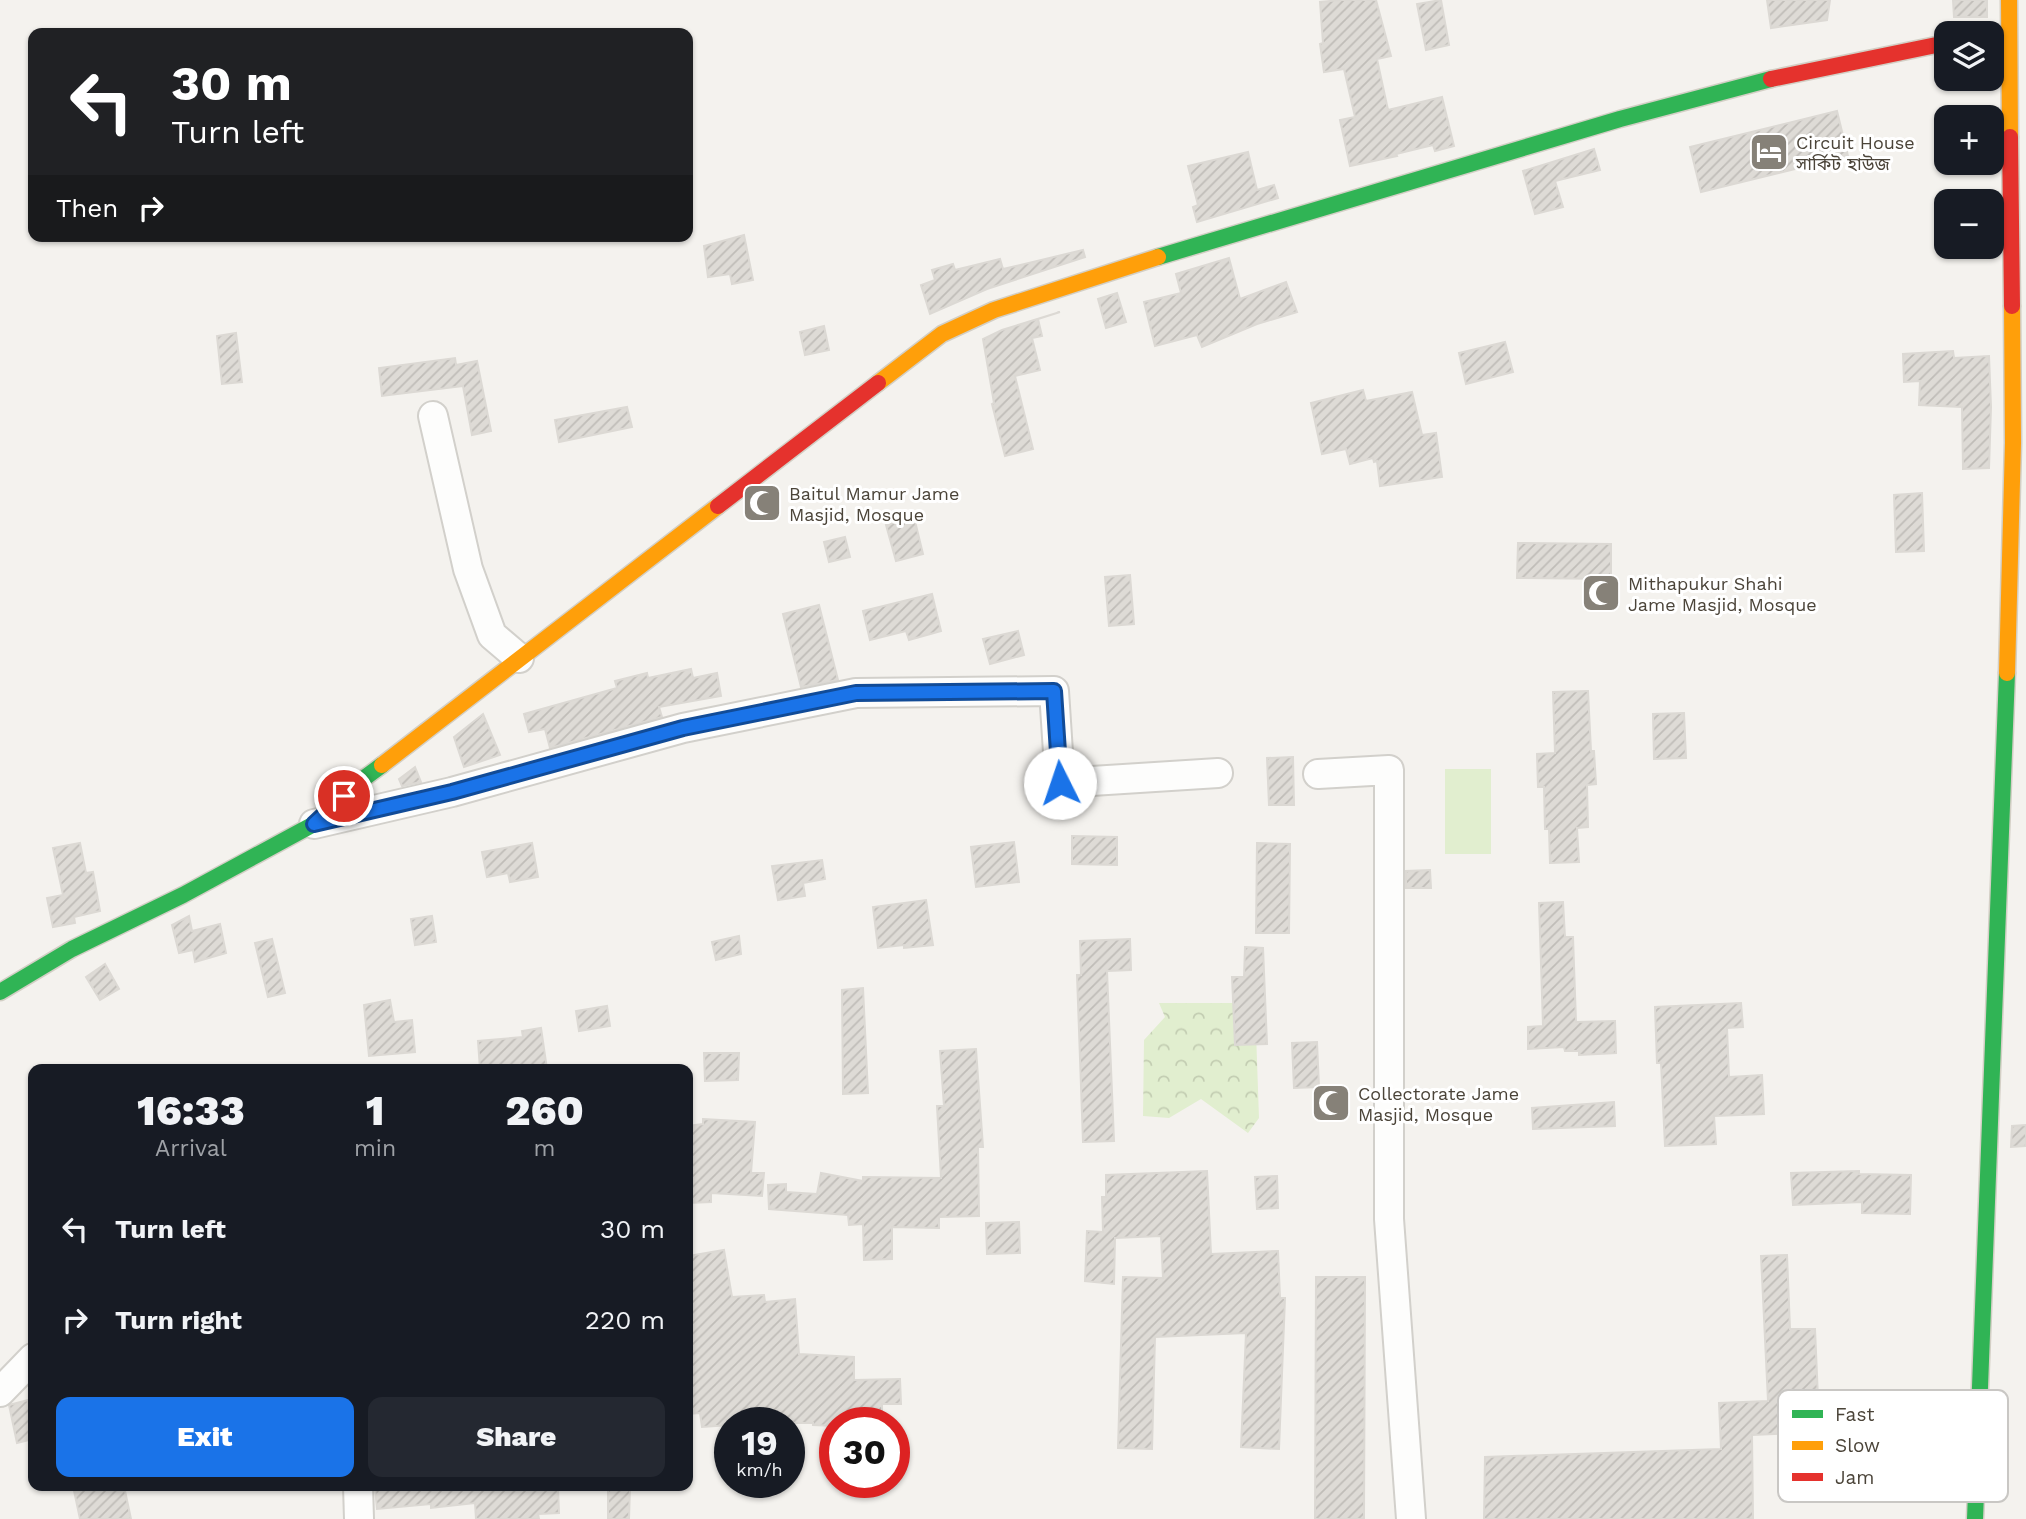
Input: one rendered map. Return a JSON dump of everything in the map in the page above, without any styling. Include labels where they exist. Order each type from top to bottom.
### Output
[{"type":"main road","points":[[2004,21],[2009,0]]},
{"type":"main road","points":[[0,992],[72,949],[183,895],[314,824],[359,782],[942,334],[994,310],[1201,243],[1620,119],[1777,77],[1934,45]]},
{"type":"main road","points":[[1982,1390],[2016,739],[2013,443],[2003,91]]},
{"type":"street","points":[[433,416],[468,569],[482,609],[492,635],[519,658]]},
{"type":"street","points":[[314,824],[452,792],[683,728],[856,693],[1054,691],[1060,783],[1218,773]]},
{"type":"street","points":[[1318,774],[1389,771],[1389,1219],[1410,1519]]},
{"type":"street","points":[[0,1392],[28,1363]]},
{"type":"street","points":[[358,1491],[359,1519]]},
{"type":"green space","points":[[1445,769],[1491,769],[1491,854],[1445,854]]},
{"type":"green space","points":[[1159,1003],[1255,1003],[1259,1118],[1248,1133],[1201,1099],[1169,1118],[1143,1116],[1144,1040],[1165,1017]]},
{"type":"building","points":[[1376,0],[1391,56],[1377,59],[1388,110],[1442,97],[1454,146],[1435,151],[1433,145],[1350,166],[1340,120],[1355,117],[1344,69],[1324,72],[1320,44],[1323,43],[1320,2]]},
{"type":"building","points":[[1441,0],[1449,45],[1426,50],[1417,4]]},
{"type":"building","points":[[1767,0],[1830,0],[1827,20],[1771,28]]},
{"type":"building","points":[[1953,0],[1987,0],[1987,17],[1954,17]]},
{"type":"building","name":"Circuit House সার্কিট হাউজ","points":[[1837,111],[1848,156],[1701,192],[1690,147]]},
{"type":"building","points":[[1594,149],[1600,170],[1555,181],[1563,207],[1535,214],[1523,171]]},
{"type":"building","points":[[1248,152],[1257,190],[1274,185],[1278,198],[1197,222],[1193,207],[1198,205],[1188,166]]},
{"type":"building","points":[[744,235],[753,280],[732,284],[730,274],[708,277],[704,246]]},
{"type":"building","points":[[1083,250],[1085,257],[987,289],[930,314],[921,285],[935,280],[932,270],[953,264],[955,270],[1000,259],[1003,269]]},
{"type":"building","points":[[1229,258],[1240,299],[1286,282],[1297,312],[1257,324],[1202,347],[1197,335],[1155,346],[1144,302],[1181,293],[1176,274]]},
{"type":"building","points":[[1117,293],[1126,322],[1106,328],[1098,299]]},
{"type":"building","points":[[1060,312],[1038,319],[1042,336],[1032,338],[1040,370],[1015,376],[1033,449],[1005,456],[992,404],[994,403],[983,339],[1002,330]]},
{"type":"building","points":[[824,326],[829,350],[805,355],[800,332]]},
{"type":"building","points":[[236,333],[242,382],[222,384],[217,336]]},
{"type":"building","points":[[1505,342],[1513,372],[1466,384],[1459,353]]},
{"type":"building","points":[[1953,351],[1954,358],[1989,356],[1989,468],[1963,469],[1962,407],[1919,405],[1920,381],[1904,382],[1903,354]]},
{"type":"building","points":[[455,358],[456,365],[477,361],[491,431],[472,435],[463,386],[382,396],[379,368]]},
{"type":"building","points":[[1363,390],[1366,401],[1412,392],[1422,435],[1436,433],[1442,477],[1380,486],[1377,461],[1374,462],[1373,458],[1350,464],[1346,449],[1322,454],[1311,403]]},
{"type":"building","points":[[627,407],[632,427],[559,442],[555,420]]},
{"type":"building","points":[[1922,493],[1924,551],[1896,552],[1894,495]]},
{"type":"building","points":[[914,517],[923,554],[896,561],[886,525]]},
{"type":"building","points":[[845,537],[850,557],[829,562],[824,542]]},
{"type":"building","points":[[1518,543],[1611,544],[1611,579],[1517,578]]},
{"type":"building","points":[[1130,575],[1134,624],[1109,626],[1105,577]]},
{"type":"building","points":[[932,594],[941,631],[909,640],[906,631],[870,640],[863,611]]},
{"type":"building","points":[[819,605],[838,680],[801,687],[783,614]]},
{"type":"building","points":[[1018,631],[1024,655],[990,664],[983,639]]},
{"type":"building","points":[[691,669],[693,678],[717,673],[721,696],[659,707],[662,717],[550,748],[545,729],[529,732],[524,714],[617,688],[615,681],[647,673],[648,678]]},
{"type":"building","points":[[1588,691],[1591,751],[1594,751],[1596,784],[1587,785],[1588,827],[1577,828],[1579,862],[1550,863],[1549,829],[1545,829],[1544,787],[1538,787],[1537,754],[1555,753],[1553,692]]},
{"type":"building","points":[[1684,713],[1686,758],[1654,759],[1653,714]]},
{"type":"building","points":[[483,714],[500,755],[464,767],[454,737]]},
{"type":"building","points":[[1293,757],[1294,805],[1269,805],[1267,758]]},
{"type":"building","points":[[415,767],[421,782],[402,786],[399,779]]},
{"type":"building","points":[[1072,836],[1117,837],[1117,865],[1072,864]]},
{"type":"building","points":[[1014,842],[1019,882],[976,887],[971,847]]},
{"type":"building","points":[[80,843],[86,873],[93,872],[100,911],[74,917],[75,923],[53,927],[47,898],[63,895],[53,848]]},
{"type":"building","points":[[532,843],[538,877],[510,882],[508,873],[487,877],[482,852]]},
{"type":"building","points":[[1257,843],[1290,844],[1289,933],[1256,933]]},
{"type":"building","points":[[822,860],[825,879],[803,883],[805,896],[778,900],[772,866]]},
{"type":"building","points":[[1430,870],[1431,888],[1406,888],[1406,871]]},
{"type":"building","points":[[926,900],[933,945],[878,948],[873,907]]},
{"type":"building","points":[[1563,902],[1565,937],[1573,937],[1576,1022],[1615,1021],[1616,1053],[1579,1055],[1579,1051],[1565,1051],[1564,1047],[1528,1049],[1528,1027],[1543,1026],[1539,903]]},
{"type":"building","points":[[189,916],[192,931],[220,924],[226,953],[195,962],[193,950],[179,953],[172,925]]},
{"type":"building","points":[[432,916],[436,942],[415,945],[411,919]]},
{"type":"building","points":[[739,936],[741,954],[716,960],[712,942]]},
{"type":"building","points":[[272,939],[285,993],[268,997],[255,943]]},
{"type":"building","points":[[1130,939],[1131,970],[1107,971],[1114,1141],[1083,1142],[1077,975],[1081,975],[1080,941]]},
{"type":"building","points":[[1245,947],[1263,948],[1267,1044],[1235,1045],[1232,977],[1244,977]]},
{"type":"building","points":[[105,964],[119,989],[100,1000],[86,977]]},
{"type":"building","points":[[863,988],[868,1093],[843,1094],[842,990]]},
{"type":"building","points":[[390,1000],[394,1022],[412,1020],[415,1052],[369,1056],[364,1005]]},
{"type":"building","points":[[1741,1003],[1743,1027],[1727,1028],[1729,1077],[1762,1075],[1764,1114],[1714,1116],[1716,1144],[1665,1146],[1655,1007]]},
{"type":"building","points":[[607,1006],[610,1026],[579,1031],[576,1011]]},
{"type":"building","points":[[541,1028],[546,1064],[480,1064],[478,1041],[523,1037],[522,1031]]},
{"type":"building","points":[[1317,1042],[1319,1087],[1294,1088],[1292,1043]]},
{"type":"building","points":[[976,1049],[983,1147],[978,1147],[979,1216],[939,1217],[939,1228],[892,1227],[892,1259],[864,1260],[863,1224],[849,1225],[848,1215],[769,1209],[768,1185],[786,1184],[786,1192],[817,1194],[821,1173],[863,1181],[863,1177],[941,1178],[937,1106],[944,1106],[940,1051]]},
{"type":"building","points":[[704,1053],[739,1053],[738,1080],[705,1081]]},
{"type":"building","points":[[1614,1102],[1615,1126],[1533,1129],[1532,1108]]},
{"type":"building","points":[[703,1119],[755,1122],[751,1173],[764,1173],[762,1196],[711,1193],[711,1202],[693,1203],[693,1125],[703,1124]]},
{"type":"building","points":[[2026,1125],[2026,1146],[2011,1147],[2012,1126]]},
{"type":"building","points":[[1207,1171],[1211,1254],[1278,1251],[1280,1298],[1285,1298],[1279,1449],[1241,1447],[1246,1333],[1155,1337],[1152,1449],[1118,1448],[1123,1277],[1163,1278],[1161,1236],[1115,1238],[1114,1284],[1085,1281],[1087,1231],[1103,1232],[1102,1197],[1106,1197],[1106,1175]]},
{"type":"building","points":[[1859,1171],[1859,1174],[1911,1175],[1910,1214],[1862,1213],[1862,1202],[1793,1205],[1791,1173]]},
{"type":"building","points":[[1277,1176],[1278,1208],[1257,1209],[1255,1177]]},
{"type":"building","points":[[1019,1222],[1020,1253],[987,1254],[986,1223]]},
{"type":"building","points":[[724,1250],[732,1297],[764,1295],[765,1302],[795,1299],[799,1354],[854,1357],[854,1380],[900,1379],[901,1404],[882,1404],[882,1407],[819,1407],[819,1425],[805,1423],[805,1407],[714,1407],[714,1426],[702,1427],[700,1413],[693,1414],[693,1255]]},
{"type":"building","points":[[1787,1255],[1790,1329],[1815,1329],[1818,1390],[1778,1390],[1778,1434],[1752,1435],[1753,1519],[1484,1519],[1485,1457],[1721,1449],[1719,1403],[1768,1401],[1761,1256]]},
{"type":"building","points":[[1316,1277],[1365,1277],[1364,1519],[1315,1519]]},
{"type":"building","points":[[28,1400],[28,1440],[17,1443],[9,1405]]},
{"type":"building","points":[[74,1491],[125,1491],[131,1519],[80,1519]]},
{"type":"building","points":[[375,1491],[558,1491],[559,1513],[538,1514],[539,1519],[476,1519],[475,1503],[431,1508],[431,1504],[377,1509]]},
{"type":"building","points":[[608,1491],[630,1491],[629,1519],[608,1519]]},
{"type":"traffic: fast","points":[[1158,257],[1620,119],[1771,79]]},
{"type":"traffic: fast","points":[[1980,1390],[2007,673]]},
{"type":"traffic: fast","points":[[0,992],[72,949],[183,895],[314,824],[359,782],[382,765]]},
{"type":"traffic: fast","points":[[1975,1519],[1976,1502]]},
{"type":"traffic: slow","points":[[2009,0],[2010,137]]},
{"type":"traffic: slow","points":[[878,383],[942,334],[994,310],[1158,257]]},
{"type":"traffic: slow","points":[[2007,673],[2013,443],[2012,306]]},
{"type":"traffic: slow","points":[[382,765],[718,506]]},
{"type":"traffic: jam","points":[[1771,79],[1934,45]]},
{"type":"traffic: jam","points":[[2010,137],[2012,306]]},
{"type":"traffic: jam","points":[[718,506],[878,383]]},
{"type":"place","name":"Circuit House সার্কিট হাউজ","points":[[1769,152]]},
{"type":"place","name":"Baitul Mamur Jame Masjid, Mosque","points":[[762,503]]},
{"type":"place","name":"Mithapukur Shahi Jame Masjid, Mosque","points":[[1601,593]]},
{"type":"place","name":"Collectorate Jame Masjid, Mosque","points":[[1331,1103]]},
{"type":"route","points":[[344,796],[314,824],[452,792],[683,728],[856,693],[1054,691],[1060,783]]}]
